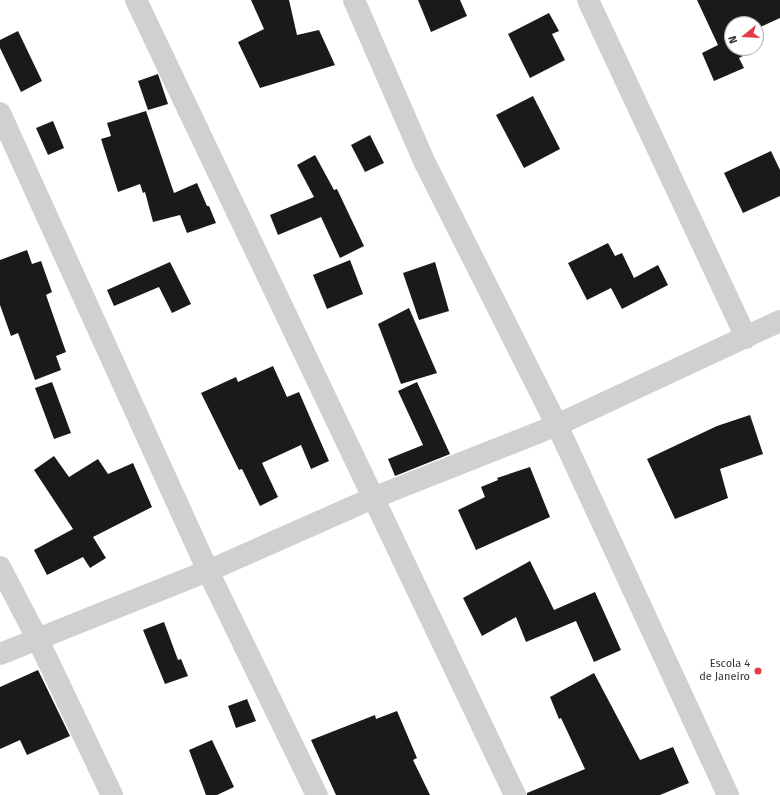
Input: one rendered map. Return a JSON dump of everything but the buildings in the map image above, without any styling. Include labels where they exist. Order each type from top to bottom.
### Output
[{"type":"street","points":[[136,0],[515,795]]},
{"type":"street","points":[[354,0],[426,163],[557,425],[728,795]]},
{"type":"street","points":[[588,0],[746,338]]},
{"type":"street","points":[[0,113],[208,571],[317,795]]},
{"type":"street","points":[[0,654],[208,571],[373,498],[557,425],[780,321]]},
{"type":"street","points":[[0,567],[38,640],[112,795]]},
{"type":"place","name":"Escola 4 de Janeiro","points":[[758,671]]}]
